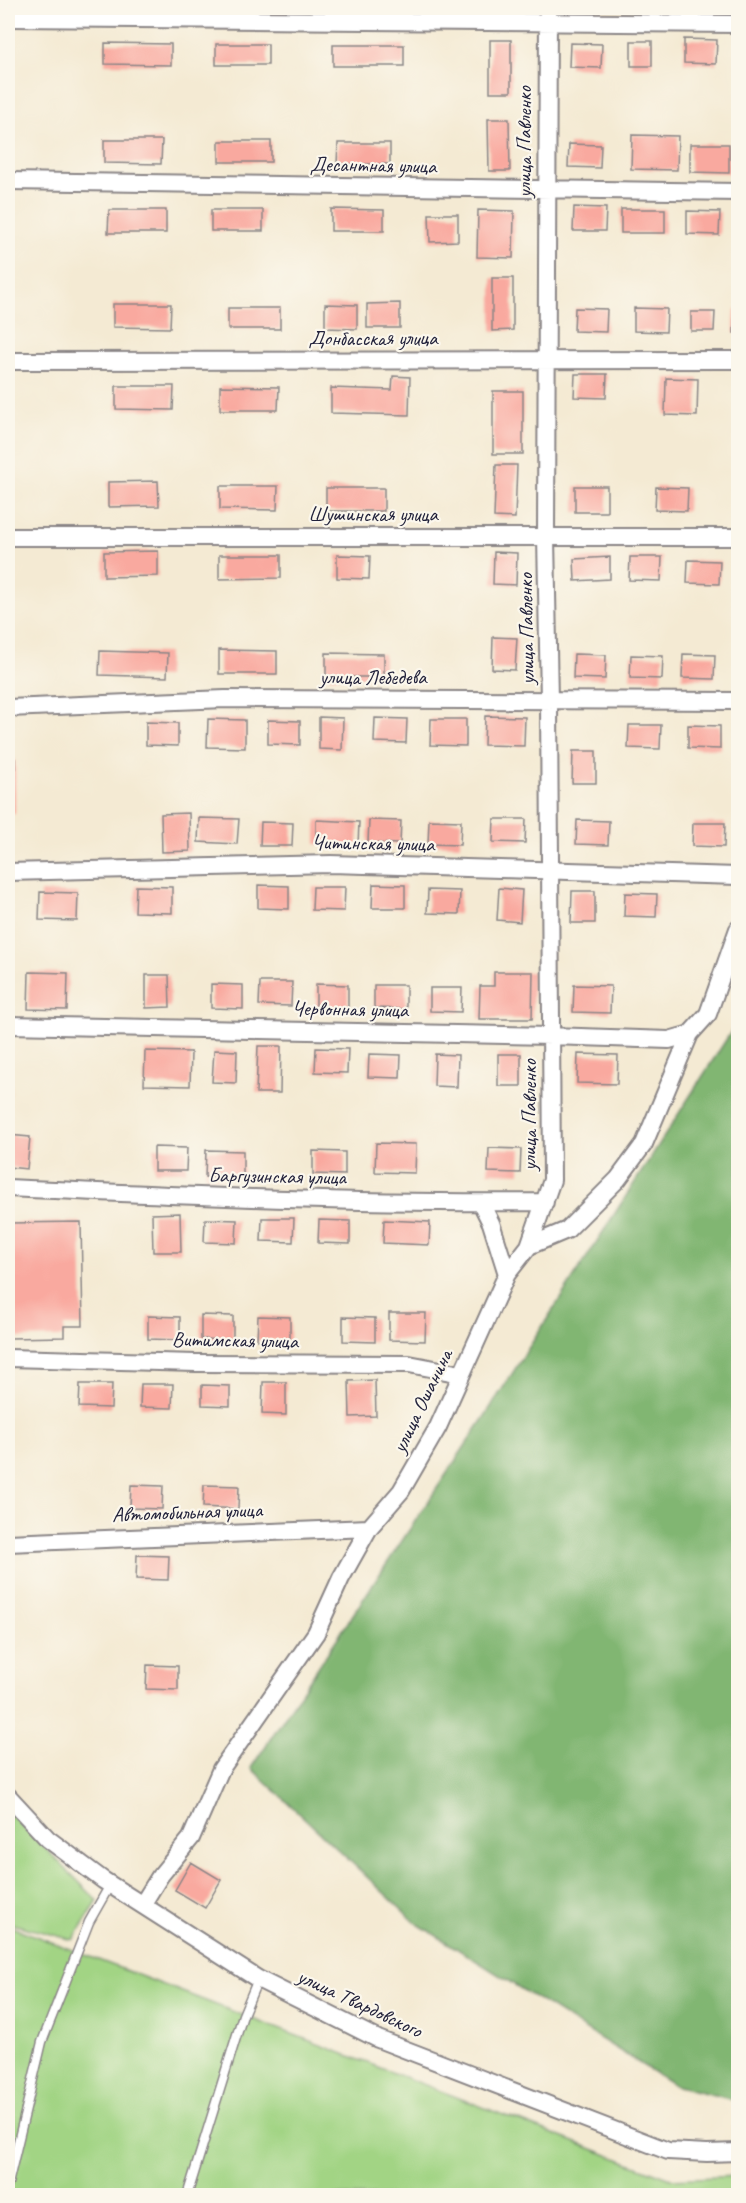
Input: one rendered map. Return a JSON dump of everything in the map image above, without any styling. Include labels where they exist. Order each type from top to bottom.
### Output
[{"type":"street","points":[[8,18],[548,14],[738,24]]},
{"type":"street","name":"улица Павленко","points":[[529,1246],[552,1180],[546,536],[548,14]]},
{"type":"street","name":"Десантная улица","points":[[8,181],[738,192]]},
{"type":"street","name":"Донбасская улица","points":[[8,361],[738,360]]},
{"type":"street","name":"Шушинская улица","points":[[8,537],[738,537]]},
{"type":"street","name":"улица Лебедева","points":[[8,708],[225,699],[738,701]]},
{"type":"street","name":"Читинская улица","points":[[8,872],[331,864],[738,876]]},
{"type":"street","name":"улица Ошанина","points":[[142,1905],[160,1876],[191,1838],[221,1769],[316,1633],[340,1578],[369,1528],[401,1491],[438,1427],[507,1274],[529,1246],[567,1230],[618,1179],[644,1144],[690,1034],[708,1014],[738,929]]},
{"type":"street","name":"Червонная улица","points":[[8,1026],[669,1040],[690,1034]]},
{"type":"street","name":"Баргузинская улица","points":[[8,1188],[195,1196],[481,1203],[545,1202]]},
{"type":"street","points":[[481,1203],[491,1223],[507,1274]]},
{"type":"street","name":"Витимская улица","points":[[8,1358],[196,1363],[410,1364],[461,1374]]},
{"type":"street","name":"Автомобильная улица","points":[[8,1543],[369,1528]]},
{"type":"street","name":"улица Твардовского","points":[[8,1797],[48,1839],[110,1885],[258,1979],[378,2039],[668,2151],[738,2152]]},
{"type":"lane","points":[[8,2184],[42,2042],[88,1922],[110,1885]]},
{"type":"lane","points":[[187,2196],[243,2015],[258,1979]]},
{"type":"green space","points":[[738,1021],[738,2101],[674,2085],[416,1923],[251,1768],[485,1416]]},
{"type":"green space","points":[[8,1811],[98,1901],[73,1940],[8,1923]]},
{"type":"green space","points":[[12,1927],[671,2179],[738,2176],[738,2196],[8,2196],[8,1940]]},
{"type":"building","points":[[684,39],[717,40],[716,64],[684,63]]},
{"type":"building","points":[[490,40],[511,40],[511,92],[490,92]]},
{"type":"building","points":[[631,41],[652,41],[652,66],[631,66]]},
{"type":"building","points":[[105,43],[171,44],[171,65],[105,64]]},
{"type":"building","points":[[570,43],[602,44],[601,68],[569,67]]},
{"type":"building","points":[[216,44],[268,44],[268,65],[216,65]]},
{"type":"building","points":[[333,45],[404,45],[404,66],[333,66]]},
{"type":"building","points":[[488,119],[509,119],[510,171],[489,171]]},
{"type":"building","points":[[632,135],[678,136],[677,170],[631,169]]},
{"type":"building","points":[[104,140],[162,140],[161,164],[104,163]]},
{"type":"building","points":[[219,141],[271,141],[271,162],[219,162]]},
{"type":"building","points":[[338,143],[390,143],[390,164],[337,164]]},
{"type":"building","points":[[569,144],[601,145],[600,168],[568,167]]},
{"type":"building","points":[[690,144],[729,144],[729,173],[690,172]]},
{"type":"building","points":[[574,207],[606,208],[605,231],[573,231]]},
{"type":"building","points":[[331,209],[384,210],[384,231],[331,231]]},
{"type":"building","points":[[621,209],[665,209],[665,233],[621,233]]},
{"type":"building","points":[[109,210],[166,210],[166,233],[108,233]]},
{"type":"building","points":[[211,210],[263,210],[263,231],[211,231]]},
{"type":"building","points":[[478,210],[514,211],[513,258],[477,257]]},
{"type":"building","points":[[687,211],[720,212],[719,235],[687,234]]},
{"type":"building","points":[[734,212],[738,212],[738,244],[734,244]]},
{"type":"building","points":[[429,214],[458,214],[458,241],[430,242]]},
{"type":"building","points":[[492,278],[513,278],[513,330],[492,331]]},
{"type":"building","points":[[400,303],[400,328],[367,328],[367,304]]},
{"type":"building","points":[[113,304],[171,304],[170,328],[113,327]]},
{"type":"building","points":[[325,304],[357,305],[357,329],[325,328]]},
{"type":"building","points":[[228,308],[280,308],[280,329],[228,329]]},
{"type":"building","points":[[575,308],[607,309],[606,332],[574,331]]},
{"type":"building","points":[[634,308],[667,309],[666,332],[634,331]]},
{"type":"building","points":[[735,309],[738,309],[738,333],[734,333]]},
{"type":"building","points":[[691,312],[715,312],[714,331],[691,331]]},
{"type":"building","points":[[575,374],[607,374],[606,398],[574,397]]},
{"type":"building","points":[[393,376],[410,377],[409,415],[331,413],[331,388],[392,390]]},
{"type":"building","points":[[736,377],[738,377],[738,400],[735,400]]},
{"type":"building","points":[[666,378],[698,379],[697,416],[665,415]]},
{"type":"building","points":[[116,386],[174,386],[173,410],[116,409]]},
{"type":"building","points":[[220,386],[279,387],[278,410],[220,410]]},
{"type":"building","points":[[493,391],[523,391],[523,454],[493,454]]},
{"type":"building","points":[[496,465],[517,465],[515,518],[494,517]]},
{"type":"building","points":[[158,481],[159,506],[108,507],[108,482]]},
{"type":"building","points":[[220,486],[278,486],[277,510],[220,509]]},
{"type":"building","points":[[575,486],[607,486],[607,512],[575,512]]},
{"type":"building","points":[[656,487],[688,488],[687,511],[655,510]]},
{"type":"building","points":[[326,488],[384,488],[384,511],[326,511]]},
{"type":"building","points":[[158,551],[158,576],[104,577],[104,552]]},
{"type":"building","points":[[494,552],[517,553],[516,585],[493,584]]},
{"type":"building","points":[[219,555],[281,555],[281,578],[219,579]]},
{"type":"building","points":[[337,555],[370,556],[369,579],[337,578]]},
{"type":"building","points":[[610,557],[610,579],[575,581],[574,559]]},
{"type":"building","points":[[630,557],[662,557],[661,581],[629,580]]},
{"type":"building","points":[[688,560],[720,561],[719,584],[687,583]]},
{"type":"building","points":[[736,561],[738,561],[738,584],[735,584]]},
{"type":"building","points":[[493,637],[517,638],[515,670],[492,669]]},
{"type":"building","points":[[219,650],[277,651],[277,674],[219,674]]},
{"type":"building","points":[[100,651],[168,653],[167,677],[99,675]]},
{"type":"building","points":[[326,653],[384,654],[384,677],[326,677]]},
{"type":"building","points":[[574,654],[606,655],[605,679],[573,678]]},
{"type":"building","points":[[683,654],[715,655],[714,679],[682,678]]},
{"type":"building","points":[[631,655],[663,656],[662,679],[630,678]]},
{"type":"building","points":[[485,716],[525,717],[524,746],[484,745]]},
{"type":"building","points":[[319,717],[343,718],[342,750],[319,749]]},
{"type":"building","points":[[375,718],[407,719],[406,743],[374,742]]},
{"type":"building","points":[[208,719],[245,720],[245,748],[207,747]]},
{"type":"building","points":[[431,719],[466,719],[466,746],[430,745]]},
{"type":"building","points":[[268,720],[300,721],[300,745],[268,744]]},
{"type":"building","points":[[146,722],[178,723],[178,746],[146,745]]},
{"type":"building","points":[[629,725],[661,725],[660,749],[628,748]]},
{"type":"building","points":[[688,725],[720,726],[720,749],[688,748]]},
{"type":"building","points":[[573,751],[596,751],[596,783],[572,783]]},
{"type":"building","points":[[8,759],[15,759],[15,813],[8,813]]},
{"type":"building","points":[[189,813],[190,851],[162,852],[161,814]]},
{"type":"building","points":[[199,818],[239,819],[237,844],[198,842]]},
{"type":"building","points":[[494,819],[526,819],[525,843],[493,842]]},
{"type":"building","points":[[316,820],[359,822],[358,845],[316,844]]},
{"type":"building","points":[[369,820],[401,821],[400,844],[368,843]]},
{"type":"building","points":[[429,820],[461,821],[460,845],[428,844]]},
{"type":"building","points":[[577,820],[609,821],[608,845],[576,844]]},
{"type":"building","points":[[261,822],[293,823],[292,846],[260,846]]},
{"type":"building","points":[[693,823],[725,823],[724,847],[692,846]]},
{"type":"building","points":[[373,884],[405,885],[405,908],[372,908]]},
{"type":"building","points":[[258,885],[289,886],[289,909],[258,908]]},
{"type":"building","points":[[136,886],[172,887],[172,913],[135,912]]},
{"type":"building","points":[[313,887],[345,887],[344,911],[312,910]]},
{"type":"building","points":[[499,888],[522,890],[520,922],[497,920]]},
{"type":"building","points":[[428,890],[460,891],[459,914],[427,913]]},
{"type":"building","points":[[572,891],[595,891],[595,923],[571,923]]},
{"type":"building","points":[[40,892],[78,893],[77,921],[39,920]]},
{"type":"building","points":[[625,893],[657,894],[656,917],[624,916]]},
{"type":"building","points":[[29,972],[68,973],[67,1010],[28,1009]]},
{"type":"building","points":[[494,972],[533,972],[532,1019],[479,1019],[480,986],[494,986]]},
{"type":"building","points":[[146,975],[169,975],[170,1007],[146,1008]]},
{"type":"building","points":[[260,982],[292,982],[291,1006],[259,1005]]},
{"type":"building","points":[[211,984],[243,985],[243,1009],[211,1008]]},
{"type":"building","points":[[316,984],[348,985],[348,1008],[316,1007]]},
{"type":"building","points":[[374,985],[406,985],[406,1009],[374,1008]]},
{"type":"building","points":[[574,985],[611,986],[610,1013],[573,1012]]},
{"type":"building","points":[[430,988],[462,988],[461,1012],[430,1011]]},
{"type":"building","points":[[8,1039],[10,1039],[11,1094],[8,1094]]},
{"type":"building","points":[[258,1046],[281,1046],[280,1093],[256,1093]]},
{"type":"building","points":[[316,1048],[348,1049],[347,1073],[315,1072]]},
{"type":"building","points":[[214,1050],[237,1051],[236,1083],[212,1082]]},
{"type":"building","points":[[145,1051],[191,1052],[190,1086],[144,1085]]},
{"type":"building","points":[[369,1054],[401,1055],[400,1078],[368,1077]]},
{"type":"building","points":[[435,1054],[458,1055],[457,1087],[434,1086]]},
{"type":"building","points":[[498,1054],[521,1054],[521,1086],[498,1086]]},
{"type":"building","points":[[578,1054],[618,1055],[617,1084],[577,1083]]},
{"type":"building","points":[[8,1135],[30,1137],[27,1169],[8,1167]]},
{"type":"building","points":[[376,1143],[416,1144],[415,1173],[375,1172]]},
{"type":"building","points":[[154,1147],[187,1148],[186,1171],[154,1171]]},
{"type":"building","points":[[489,1148],[521,1149],[520,1173],[488,1172]]},
{"type":"building","points":[[206,1150],[243,1151],[243,1179],[205,1177]]},
{"type":"building","points":[[313,1151],[345,1152],[345,1175],[313,1174]]},
{"type":"building","points":[[180,1213],[181,1252],[153,1252],[152,1214]]},
{"type":"building","points":[[262,1218],[294,1218],[293,1242],[261,1241]]},
{"type":"building","points":[[205,1219],[237,1220],[236,1243],[204,1242]]},
{"type":"building","points":[[319,1220],[350,1221],[350,1244],[318,1243]]},
{"type":"building","points":[[384,1220],[430,1222],[429,1245],[383,1243]]},
{"type":"building","points":[[81,1222],[83,1326],[64,1326],[64,1337],[10,1338],[9,1223]]},
{"type":"building","points":[[389,1313],[426,1313],[425,1341],[389,1340]]},
{"type":"building","points":[[201,1315],[233,1316],[233,1340],[201,1339]]},
{"type":"building","points":[[148,1316],[180,1317],[180,1340],[148,1339]]},
{"type":"building","points":[[258,1316],[290,1317],[290,1340],[257,1340]]},
{"type":"building","points":[[343,1317],[375,1318],[375,1342],[343,1341]]},
{"type":"building","points":[[375,1380],[376,1416],[350,1417],[349,1381]]},
{"type":"building","points":[[263,1382],[286,1382],[286,1415],[262,1414]]},
{"type":"building","points":[[80,1384],[112,1384],[111,1408],[79,1407]]},
{"type":"building","points":[[141,1384],[173,1384],[172,1408],[140,1407]]},
{"type":"building","points":[[202,1385],[230,1386],[230,1406],[202,1405]]},
{"type":"building","points":[[131,1485],[163,1486],[162,1509],[130,1508]]},
{"type":"building","points":[[204,1485],[239,1486],[238,1509],[203,1507]]},
{"type":"building","points":[[137,1555],[169,1556],[168,1580],[136,1579]]},
{"type":"building","points":[[147,1665],[178,1666],[178,1690],[146,1689]]},
{"type":"building","points":[[191,1862],[221,1880],[205,1908],[175,1890]]}]
